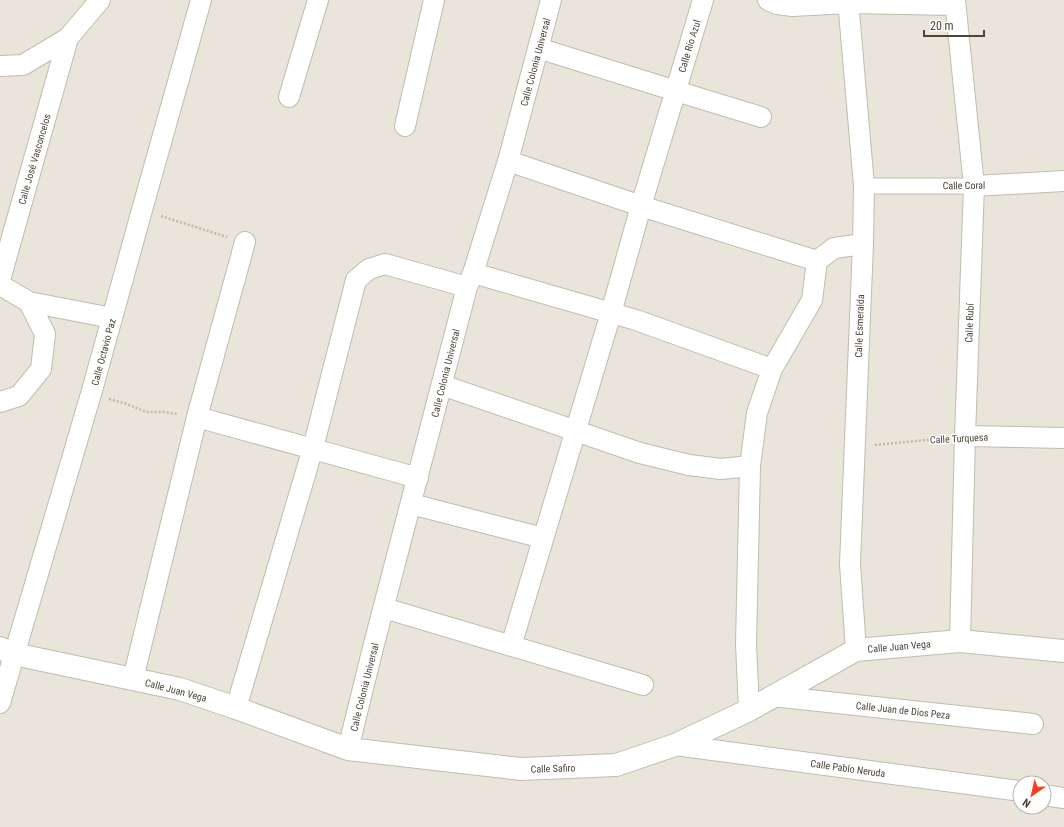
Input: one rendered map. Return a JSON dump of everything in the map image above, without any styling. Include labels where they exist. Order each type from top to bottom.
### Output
[{"type":"street","points":[[0,66],[23,65],[68,38],[100,0]]},
{"type":"street","name":"Calle Octavio Paz","points":[[0,703],[7,651],[91,394],[201,0]]},
{"type":"street","points":[[289,97],[318,0]]},
{"type":"street","points":[[405,126],[434,0]]},
{"type":"street","name":"Calle Colonia Universal","points":[[348,749],[470,280],[508,161],[551,0]]},
{"type":"street","name":"Calle Río Azul","points":[[511,646],[703,0]]},
{"type":"street","points":[[768,0],[777,4],[793,6],[848,1],[955,2]]},
{"type":"street","name":"Calle Esmeralda","points":[[848,1],[864,186],[850,564],[856,650]]},
{"type":"street","name":"Calle Rubí","points":[[955,2],[974,186],[964,436],[960,641]]},
{"type":"street","name":"Calle José Vasconcelos","points":[[0,280],[68,38]]},
{"type":"street","points":[[538,48],[761,117]]},
{"type":"street","points":[[508,161],[641,206],[817,261]]},
{"type":"street","name":"Calle Coral","points":[[864,186],[974,186],[1064,181]]},
{"type":"street","points":[[133,679],[197,417],[245,242]]},
{"type":"street","points":[[749,710],[746,644],[750,466],[757,413],[772,369],[812,300],[817,261],[834,248],[863,244]]},
{"type":"street","points":[[236,708],[313,448],[356,280],[369,269],[385,264],[470,280],[611,313],[636,320],[772,369]]},
{"type":"street","points":[[0,285],[29,302],[112,318]]},
{"type":"street","points":[[0,402],[19,396],[41,369],[45,334],[29,302]]},
{"type":"street","points":[[442,384],[640,453],[689,465],[721,468],[750,466]]},
{"type":"street","points":[[197,417],[418,478]]},
{"type":"street","name":"Calle Turquesa","points":[[964,436],[1064,438]]},
{"type":"street","points":[[411,504],[543,538]]},
{"type":"street","points":[[384,608],[643,685]]},
{"type":"street","name":"Calle Juan Vega","points":[[749,710],[856,650],[960,641],[1064,651]]},
{"type":"street","name":"Calle Juan Vega","points":[[7,651],[180,689],[348,749]]},
{"type":"street","name":"Calle Juan de Dios Peza","points":[[772,696],[1033,724]]},
{"type":"street","name":"Calle Safiro","points":[[348,749],[521,769],[616,765],[675,745],[749,710]]},
{"type":"street","name":"Calle Pablo Neruda","points":[[675,745],[1012,790]]},
{"type":"street","points":[[1052,796],[1064,798]]},
{"type":"path","points":[[142,210],[245,242]]},
{"type":"path","points":[[91,394],[127,404],[146,412],[164,412],[197,417]]},
{"type":"path","name":"Calle Turquesa","points":[[855,447],[964,436]]},
{"type":"shaded area","points":[[0,0],[1064,0],[1064,827],[0,827]]}]
